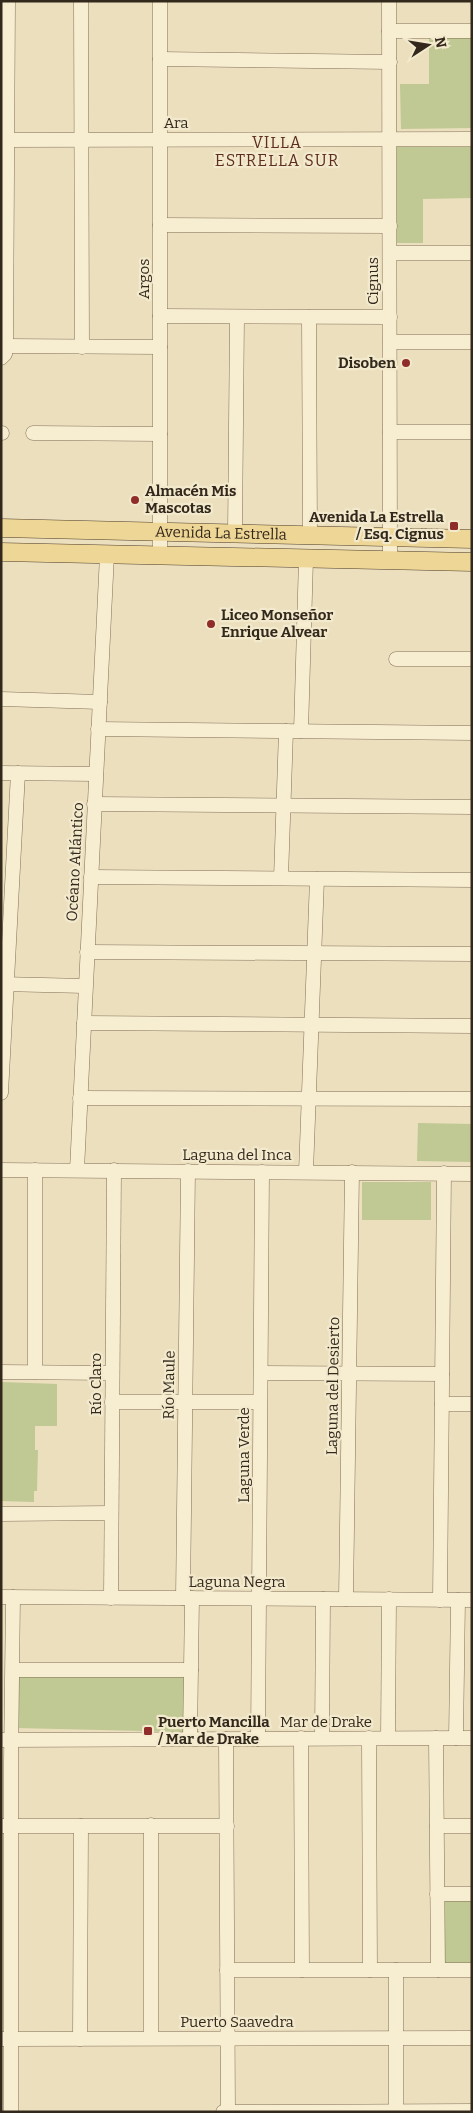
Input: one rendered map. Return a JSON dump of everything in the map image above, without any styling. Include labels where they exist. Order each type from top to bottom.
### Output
[{"type":"main road","name":"Avenida La Estrella","points":[[1,528],[472,539]]},
{"type":"main road","name":"Avenida La Estrella","points":[[1,552],[472,562]]},
{"type":"street","points":[[8,1],[4,140],[4,354],[82,346],[160,347]]},
{"type":"street","points":[[81,1],[82,346]]},
{"type":"street","name":"Argos","points":[[160,1],[160,556]]},
{"type":"street","name":"Cignus","points":[[389,1],[390,561]]},
{"type":"street","points":[[390,31],[472,31]]},
{"type":"street","points":[[160,60],[390,62]]},
{"type":"street","name":"Ara","points":[[4,140],[472,140]]},
{"type":"street","points":[[160,226],[390,226]]},
{"type":"street","points":[[390,253],[472,253]]},
{"type":"street","points":[[160,316],[390,317]]},
{"type":"street","points":[[235,534],[237,317]]},
{"type":"street","points":[[309,317],[310,535]]},
{"type":"street","points":[[390,342],[472,342]]},
{"type":"street","points":[[390,432],[472,432]]},
{"type":"street","points":[[33,433],[160,434]]},
{"type":"street","name":"Océano Atlántico","points":[[77,1170],[107,555]]},
{"type":"street","points":[[301,731],[306,559]]},
{"type":"street","points":[[396,659],[472,660]]},
{"type":"street","points":[[1,700],[100,702]]},
{"type":"street","points":[[98,730],[472,733]]},
{"type":"street","points":[[281,878],[286,731]]},
{"type":"street","points":[[1,773],[96,774]]},
{"type":"street","points":[[1,1092],[4,984],[18,773]]},
{"type":"street","points":[[94,804],[472,807]]},
{"type":"street","points":[[91,877],[472,880]]},
{"type":"street","points":[[306,1172],[317,879]]},
{"type":"street","points":[[87,952],[472,954]]},
{"type":"street","points":[[4,984],[86,986]]},
{"type":"street","points":[[84,1023],[472,1026]]},
{"type":"street","points":[[80,1098],[472,1099]]},
{"type":"street","name":"Laguna del Inca","points":[[1,1170],[472,1174]]},
{"type":"street","points":[[35,1372],[36,1170]]},
{"type":"street","name":"Río Claro","points":[[110,1598],[114,1170]]},
{"type":"street","name":"Río Maule","points":[[188,1171],[185,1402],[187,1598],[191,1670],[190,1739]]},
{"type":"street","name":"Laguna Verde","points":[[258,1739],[262,1172]]},
{"type":"street","name":"Laguna del Desierto","points":[[346,1599],[352,1172]]},
{"type":"street","points":[[440,1600],[444,1173]]},
{"type":"street","points":[[1,1372],[112,1372]]},
{"type":"street","points":[[261,1373],[442,1374]]},
{"type":"street","points":[[112,1402],[260,1402]]},
{"type":"street","points":[[442,1404],[472,1404]]},
{"type":"street","points":[[1,1514],[111,1513]]},
{"type":"street","points":[[7,1597],[13,1670],[6,1740],[6,2039],[11,2112]]},
{"type":"street","name":"Laguna Negra","points":[[7,1597],[465,1600]]},
{"type":"street","points":[[322,1738],[323,1599]]},
{"type":"street","points":[[388,1738],[389,1600]]},
{"type":"street","points":[[456,1738],[465,1600]]},
{"type":"street","points":[[13,1670],[191,1670]]},
{"type":"street","points":[[301,1738],[302,1970]]},
{"type":"street","points":[[369,1738],[370,1970]]},
{"type":"street","points":[[436,1738],[438,1970]]},
{"type":"street","name":"Mar de Drake","points":[[6,1740],[472,1738]]},
{"type":"street","points":[[226,1739],[226,2112],[472,2111]]},
{"type":"street","points":[[151,1825],[151,2038]]},
{"type":"street","points":[[6,1826],[227,1826]]},
{"type":"street","points":[[80,2038],[81,1826]]},
{"type":"street","points":[[437,1826],[472,1826]]},
{"type":"street","points":[[437,1894],[472,1894]]},
{"type":"street","points":[[227,1970],[472,1970]]},
{"type":"street","points":[[396,1970],[396,2111]]},
{"type":"street","name":"Puerto Saavedra","points":[[6,2039],[472,2038]]},
{"type":"green space","points":[[429,38],[472,38],[472,128],[401,129],[400,84],[429,84]]},
{"type":"green space","points":[[397,147],[472,147],[472,198],[423,199],[423,243],[396,243]]},
{"type":"green space","points":[[418,1123],[472,1124],[472,1162],[417,1161]]},
{"type":"green space","points":[[362,1182],[431,1182],[431,1220],[362,1220]]},
{"type":"green space","points":[[1,1382],[57,1384],[57,1426],[35,1426],[35,1450],[38,1450],[37,1491],[34,1491],[34,1502],[1,1501]]},
{"type":"green space","points":[[18,1672],[186,1673],[185,1732],[17,1728]]},
{"type":"green space","points":[[443,1898],[472,1898],[472,1964],[443,1964]]},
{"type":"place","name":"Disoben","points":[[406,363]]},
{"type":"place","name":"Almacén Mis Mascotas","points":[[135,500]]},
{"type":"place","name":"Avenida La Estrella / Esq. Cignus","points":[[454,526]]},
{"type":"place","name":"Liceo Monseñor Enrique Alvear","points":[[211,624]]},
{"type":"place","name":"Puerto Mancilla / Mar de Drake","points":[[148,1731]]},
{"type":"district","name":"VILLA ESTRELLA SUR","points":[[277,151]]}]
